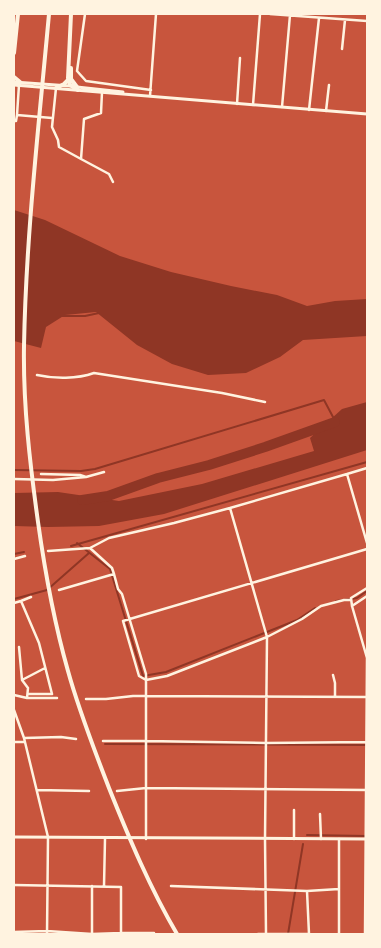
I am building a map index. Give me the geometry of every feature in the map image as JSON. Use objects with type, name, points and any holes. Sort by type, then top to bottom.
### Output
[{"type":"highway","points":[[14,31],[17,14]]},
{"type":"highway","points":[[14,53],[17,14]]},
{"type":"highway","points":[[49,14],[27,269],[24,348],[26,418],[32,481],[43,559],[67,670],[94,750],[129,838],[177,934]]},
{"type":"highway","points":[[73,14],[68,80],[72,86],[77,88]]},
{"type":"highway","points":[[58,86],[69,74]]},
{"type":"highway","points":[[69,74],[77,88]]},
{"type":"highway","points":[[14,77],[20,84]]},
{"type":"highway","points":[[58,86],[68,80]]},
{"type":"highway","points":[[14,83],[20,84]]},
{"type":"main road","points":[[20,84],[116,91],[138,95]]},
{"type":"main road","points":[[58,86],[72,86]]},
{"type":"main road","points":[[77,88],[102,92],[367,114]]},
{"type":"main road","points":[[14,837],[367,839]]},
{"type":"street","points":[[85,14],[77,71],[81,77],[86,81],[151,90]]},
{"type":"street","points":[[150,96],[156,14]]},
{"type":"street","points":[[253,105],[260,14]]},
{"type":"street","points":[[270,14],[306,15],[319,18],[367,21]]},
{"type":"street","points":[[282,107],[290,15]]},
{"type":"street","points":[[309,110],[319,18]]},
{"type":"street","points":[[342,48],[346,20]]},
{"type":"street","points":[[237,104],[240,58]]},
{"type":"street","points":[[14,121],[16,121],[17,115],[20,84]]},
{"type":"street","points":[[326,111],[329,85]]},
{"type":"street","points":[[58,86],[52,127],[59,147],[108,174],[113,182]]},
{"type":"street","points":[[81,159],[84,119],[101,113],[102,92]]},
{"type":"street","points":[[17,115],[52,118]]},
{"type":"street","points":[[37,375],[45,377],[83,377],[94,373],[222,393],[265,402]]},
{"type":"street","points":[[48,551],[90,548],[109,538],[230,508],[367,468]]},
{"type":"street","points":[[14,480],[54,480],[86,477],[104,472]]},
{"type":"street","points":[[41,474],[80,475],[86,477]]},
{"type":"street","points":[[347,474],[367,543]]},
{"type":"street","points":[[230,508],[267,637],[264,839],[266,934]]},
{"type":"street","points":[[90,548],[112,568],[130,618],[146,680],[146,839]]},
{"type":"street","points":[[351,600],[321,606],[302,619],[267,637],[167,676],[146,680],[139,676],[123,621],[367,549]]},
{"type":"street","points":[[14,559],[25,556]]},
{"type":"street","points":[[59,590],[114,574]]},
{"type":"street","points":[[366,934],[367,658],[351,598],[367,588]]},
{"type":"street","points":[[352,606],[367,596]]},
{"type":"street","points":[[14,603],[30,597]]},
{"type":"street","points":[[21,601],[34,632],[52,694],[28,696]]},
{"type":"street","points":[[18,647],[22,680],[28,688],[28,696]]},
{"type":"street","points":[[22,680],[45,668]]},
{"type":"street","points":[[333,675],[336,683],[335,697]]},
{"type":"street","points":[[14,695],[57,698]]},
{"type":"street","points":[[86,699],[113,699],[133,696],[367,697]]},
{"type":"street","points":[[14,710],[24,740],[48,837],[47,933]]},
{"type":"street","points":[[14,742],[61,737],[76,739]]},
{"type":"street","points":[[103,741],[367,742]]},
{"type":"street","points":[[117,791],[146,788],[367,790]]},
{"type":"street","points":[[37,790],[89,791]]},
{"type":"street","points":[[294,810],[294,839]]},
{"type":"street","points":[[320,814],[321,839]]},
{"type":"street","points":[[104,886],[105,838]]},
{"type":"street","points":[[339,839],[339,934]]},
{"type":"street","points":[[14,885],[120,887],[121,933]]},
{"type":"street","points":[[92,886],[92,934]]},
{"type":"street","points":[[171,886],[307,890],[339,889]]},
{"type":"street","points":[[258,934],[309,934],[307,890]]},
{"type":"street","points":[[14,932],[154,933]]},
{"type":"shaded area","points":[[14,210],[45,220],[120,256],[171,272],[277,295],[307,306],[335,301],[367,299],[367,336],[303,340],[280,357],[246,373],[208,375],[172,364],[137,345],[96,312],[65,315],[46,327],[41,348],[14,341]]},
{"type":"shaded area","points":[[367,402],[367,450],[164,514],[99,526],[14,526],[14,493],[58,492],[119,501],[202,484],[314,451],[310,438],[342,409]]},
{"type":"waterway","points":[[61,316],[85,316],[99,313]]},
{"type":"waterway","points":[[14,470],[81,471],[95,469],[324,400],[333,417]]},
{"type":"waterway","points":[[82,500],[108,496],[158,478],[209,465],[335,422]]},
{"type":"waterway","points":[[71,546],[367,462]]},
{"type":"waterway","points":[[77,543],[110,569],[143,676],[166,672],[297,620],[315,608]]},
{"type":"waterway","points":[[14,554],[24,552]]},
{"type":"waterway","points":[[14,599],[47,590],[89,553]]},
{"type":"waterway","points":[[336,601],[357,598],[367,591]]},
{"type":"waterway","points":[[105,744],[367,745]]},
{"type":"waterway","points":[[307,835],[367,836]]},
{"type":"waterway","points":[[288,934],[303,844]]}]
